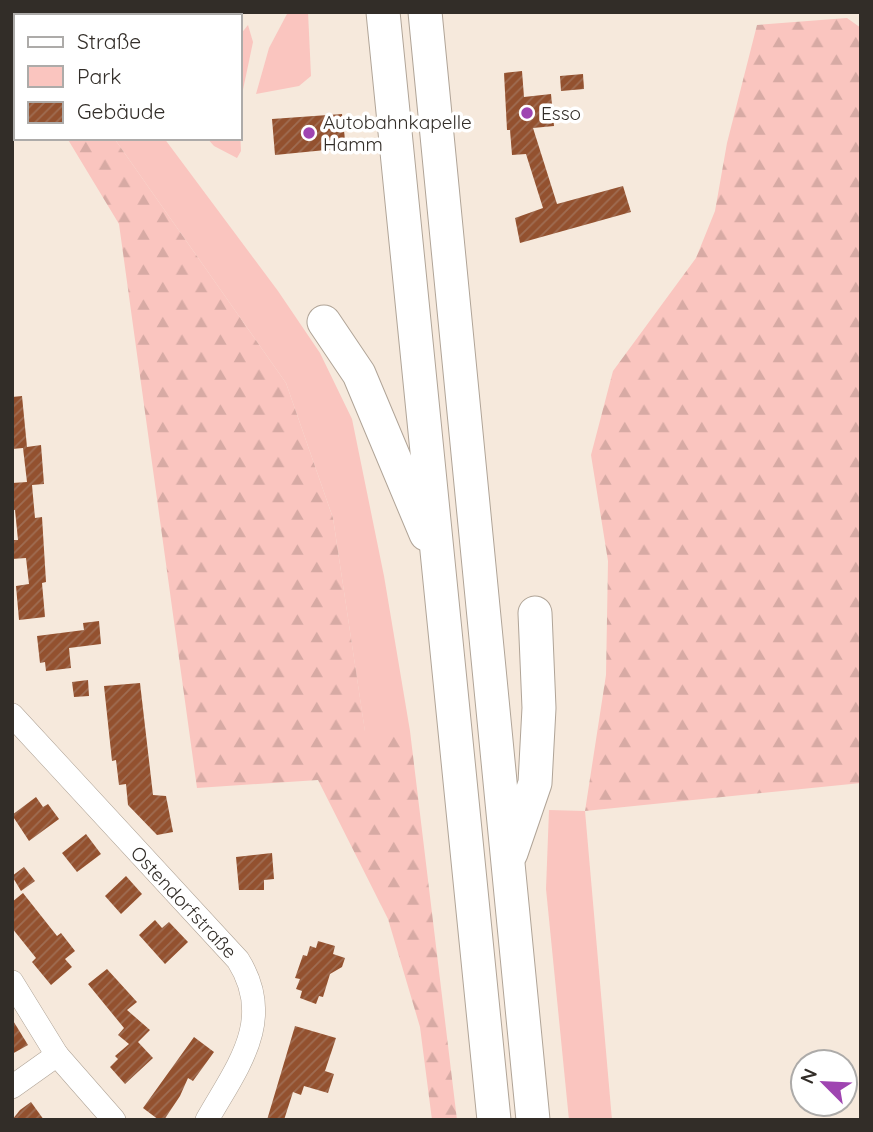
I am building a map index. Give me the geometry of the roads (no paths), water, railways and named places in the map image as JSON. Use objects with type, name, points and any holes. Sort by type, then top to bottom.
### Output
[{"type":"highway","points":[[383,12],[494,1120]]},
{"type":"highway","points":[[425,12],[533,1120]]},
{"type":"highway","points":[[324,322],[359,374],[380,422],[399,477],[437,558]]},
{"type":"highway","points":[[507,866],[535,783],[539,708],[535,613]]},
{"type":"street","name":"Ostendorfstraße","points":[[12,715],[238,960],[249,976],[254,1000],[254,1026],[244,1054],[207,1120]]},
{"type":"street","points":[[12,982],[57,1055],[114,1120]]},
{"type":"street","points":[[12,1087],[57,1055]]},
{"type":"place","name":"Esso","points":[[527,113]]},
{"type":"place","name":"Autobahnkapelle Hamm","points":[[309,133]]}]
